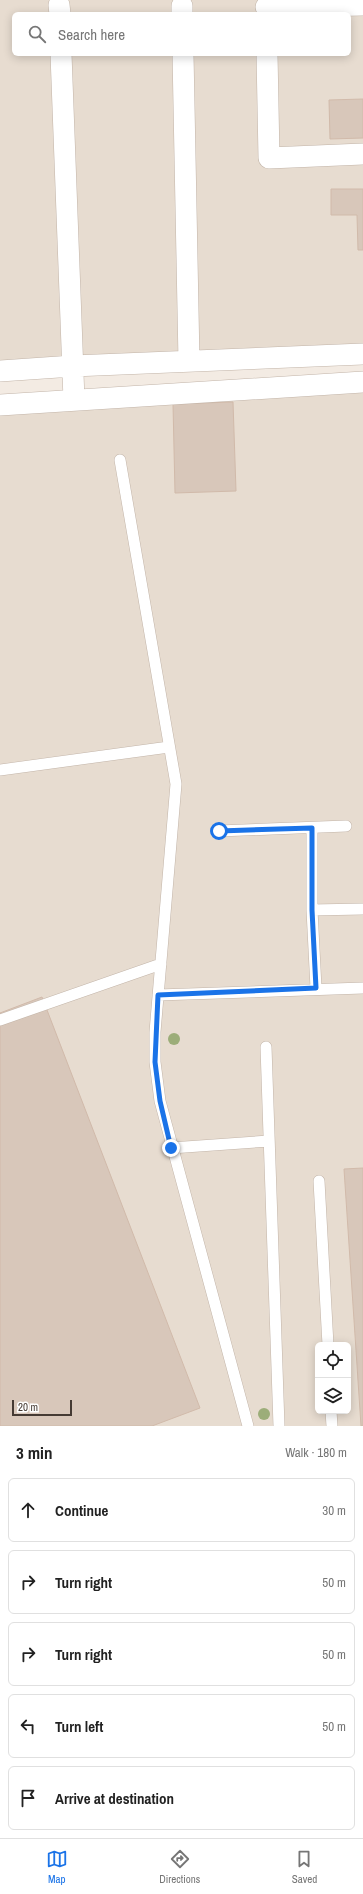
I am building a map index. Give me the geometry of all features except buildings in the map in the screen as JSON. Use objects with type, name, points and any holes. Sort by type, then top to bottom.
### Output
[{"type":"street","points":[[265,7],[363,5]]},
{"type":"street","points":[[61,56],[74,400]]},
{"type":"street","points":[[183,56],[188,361]]},
{"type":"street","points":[[267,56],[269,158],[363,154]]},
{"type":"street","points":[[0,371],[73,366],[363,354]]},
{"type":"street","points":[[0,405],[363,382]]},
{"type":"lane","points":[[120,460],[169,747],[174,764],[176,784],[158,995],[155,1062],[160,1101],[171,1148],[248,1426]]},
{"type":"lane","points":[[0,770],[169,747]]},
{"type":"lane","points":[[219,831],[346,826]]},
{"type":"lane","points":[[312,828],[312,910],[316,988]]},
{"type":"lane","points":[[312,910],[363,909]]},
{"type":"lane","points":[[0,1020],[161,964]]},
{"type":"lane","points":[[158,995],[316,988],[363,988]]},
{"type":"lane","points":[[266,1047],[279,1426]]},
{"type":"lane","points":[[171,1148],[269,1141]]},
{"type":"lane","points":[[320,1181],[328,1342]]},
{"type":"lane","points":[[331,1414],[332,1426]]},
{"type":"shaded area","points":[[0,0],[363,0],[363,347],[0,363]]},
{"type":"shaded area","points":[[363,388],[363,1426],[0,1426],[0,411]]},
{"type":"route","points":[[171,1148],[160,1101],[155,1062],[155,1032],[158,995],[316,988],[312,910],[312,828],[219,831]]}]
